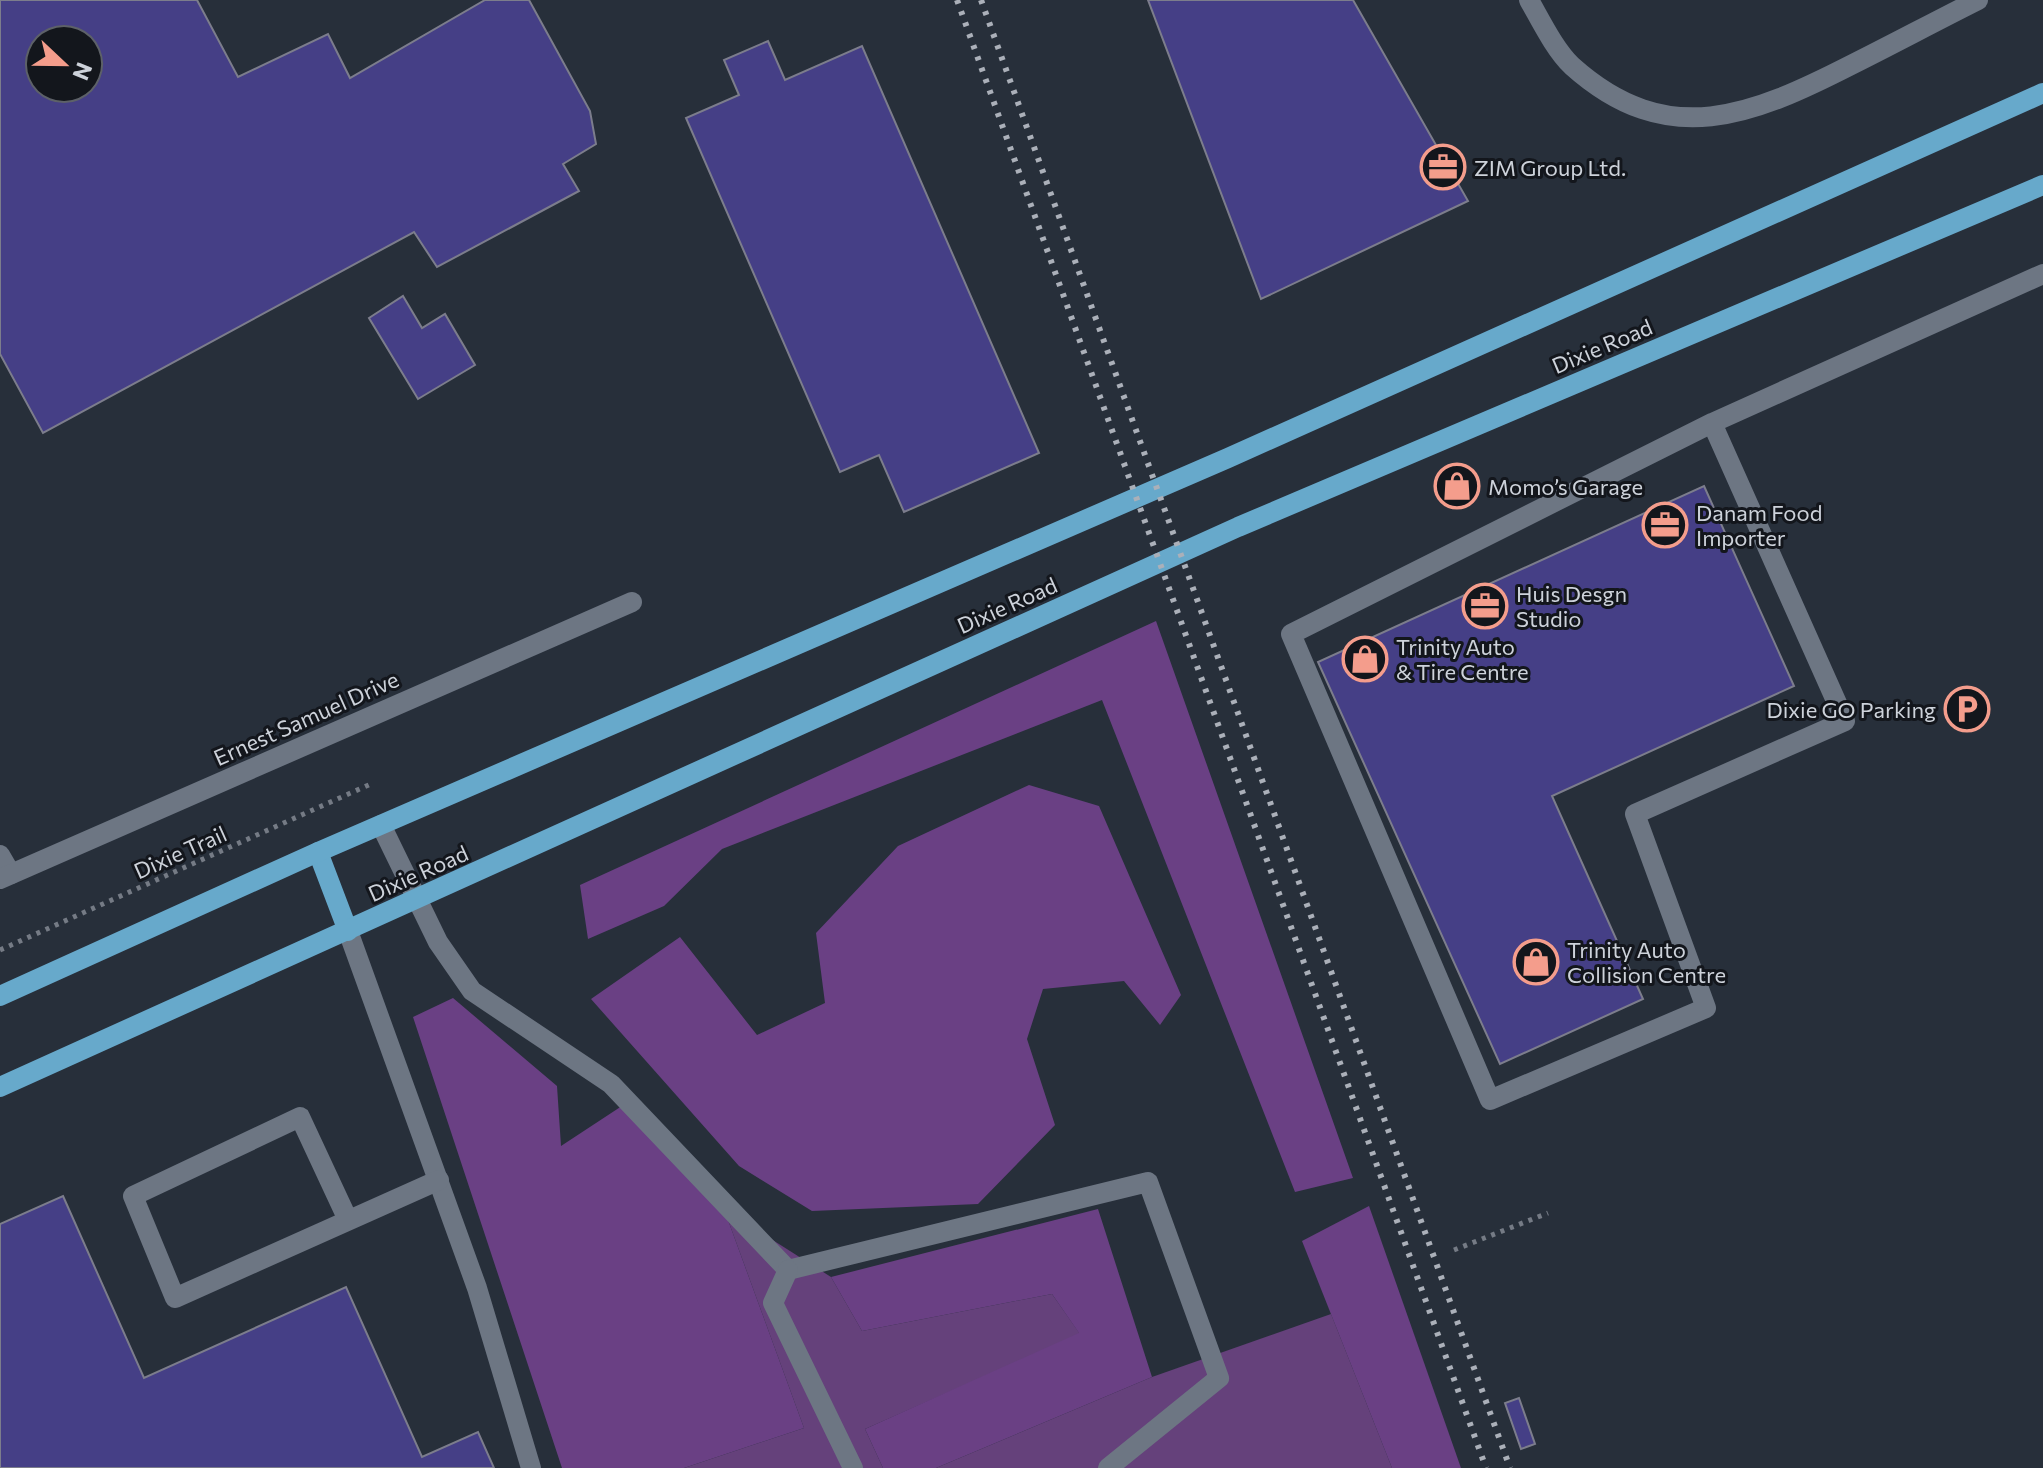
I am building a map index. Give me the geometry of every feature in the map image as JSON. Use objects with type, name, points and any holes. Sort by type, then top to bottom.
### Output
[{"type":"main road","points":[[0,996],[318,852],[1228,458],[2043,93]]},
{"type":"main road","name":"Dixie Road","points":[[0,1087],[1238,527],[2043,185]]},
{"type":"main road","points":[[318,852],[348,931]]},
{"type":"street","points":[[1529,0],[1570,64],[1615,98],[1654,114],[1700,118],[1783,100],[1978,0]]},
{"type":"street","points":[[1712,423],[1845,721],[1635,814],[1706,1008],[1490,1100],[1291,634],[1712,423],[2043,274]]},
{"type":"street","name":"Ernest Samuel Drive","points":[[5,876],[632,602]]},
{"type":"street","points":[[381,825],[415,901],[472,991],[611,1084],[788,1270]]},
{"type":"street","points":[[0,855],[5,876]]},
{"type":"street","points":[[348,931],[477,1288],[531,1468]]},
{"type":"street","points":[[348,1220],[300,1117],[133,1196],[175,1298],[439,1180]]},
{"type":"street","points":[[788,1270],[1148,1182],[1219,1378],[1108,1468]]},
{"type":"street","points":[[788,1270],[773,1303],[853,1468]]},
{"type":"path","name":"Dixie Trail","points":[[0,950],[373,783]]},
{"type":"path","points":[[1454,1250],[1548,1213]]},
{"type":"shaded area","points":[[1156,621],[1353,1178],[1295,1192],[1102,700],[722,849],[664,906],[588,939],[580,885]]},
{"type":"shaded area","points":[[1029,785],[1099,806],[1181,995],[1160,1025],[1124,981],[1043,989],[1027,1039],[1055,1125],[978,1204],[812,1211],[739,1166],[591,999],[680,937],[757,1035],[825,1003],[816,933],[898,846]]},
{"type":"shaded area","points":[[453,998],[557,1086],[561,1146],[631,1100],[724,1209],[804,1428],[684,1468],[562,1468],[413,1017]]},
{"type":"shaded area","points":[[1369,1206],[1461,1468],[1392,1468],[1302,1241]]},
{"type":"shaded area","points":[[724,1209],[831,1277],[862,1331],[1052,1294],[1080,1334],[865,1429],[883,1468],[684,1468],[804,1428]]},
{"type":"shaded area","points":[[1098,1209],[1152,1377],[936,1468],[883,1468],[865,1429],[1079,1333],[1052,1294],[862,1331],[831,1277]]},
{"type":"shaded area","points":[[1331,1314],[1392,1468],[936,1468],[1152,1377]]},
{"type":"building","points":[[0,0],[197,0],[238,77],[328,34],[350,78],[485,0],[529,0],[590,111],[596,144],[563,164],[579,191],[437,267],[414,232],[43,433],[0,354]]},
{"type":"building","points":[[1148,0],[1353,0],[1468,201],[1261,299]]},
{"type":"building","points":[[768,41],[785,80],[862,46],[1039,453],[904,512],[879,455],[840,472],[686,118],[739,95],[724,60]]},
{"type":"building","points":[[403,296],[422,328],[445,314],[475,365],[418,399],[369,318]]},
{"type":"building","points":[[1704,486],[1794,686],[1552,796],[1643,999],[1500,1064],[1318,662]]},
{"type":"building","points":[[63,1196],[144,1378],[346,1287],[422,1457],[478,1432],[494,1468],[0,1468],[0,1224]]},
{"type":"building","points":[[1519,1398],[1535,1444],[1521,1449],[1505,1403]]},
{"type":"railway","points":[[957,0],[1486,1468]]},
{"type":"railway","points":[[981,0],[1510,1468]]},
{"type":"place","name":"ZIM Group Ltd.","points":[[1443,167]]},
{"type":"place","name":"Momo’s Garage","points":[[1457,486]]},
{"type":"place","name":"Danam Food Importer","points":[[1665,525]]},
{"type":"place","name":"Huis Desgn Studio","points":[[1485,606]]},
{"type":"place","name":"Trinity Auto & Tire Centre","points":[[1365,659]]},
{"type":"place","name":"Dixie GO Parking","points":[[1967,709]]},
{"type":"place","name":"Trinity Auto Collision Centre","points":[[1536,962]]}]
